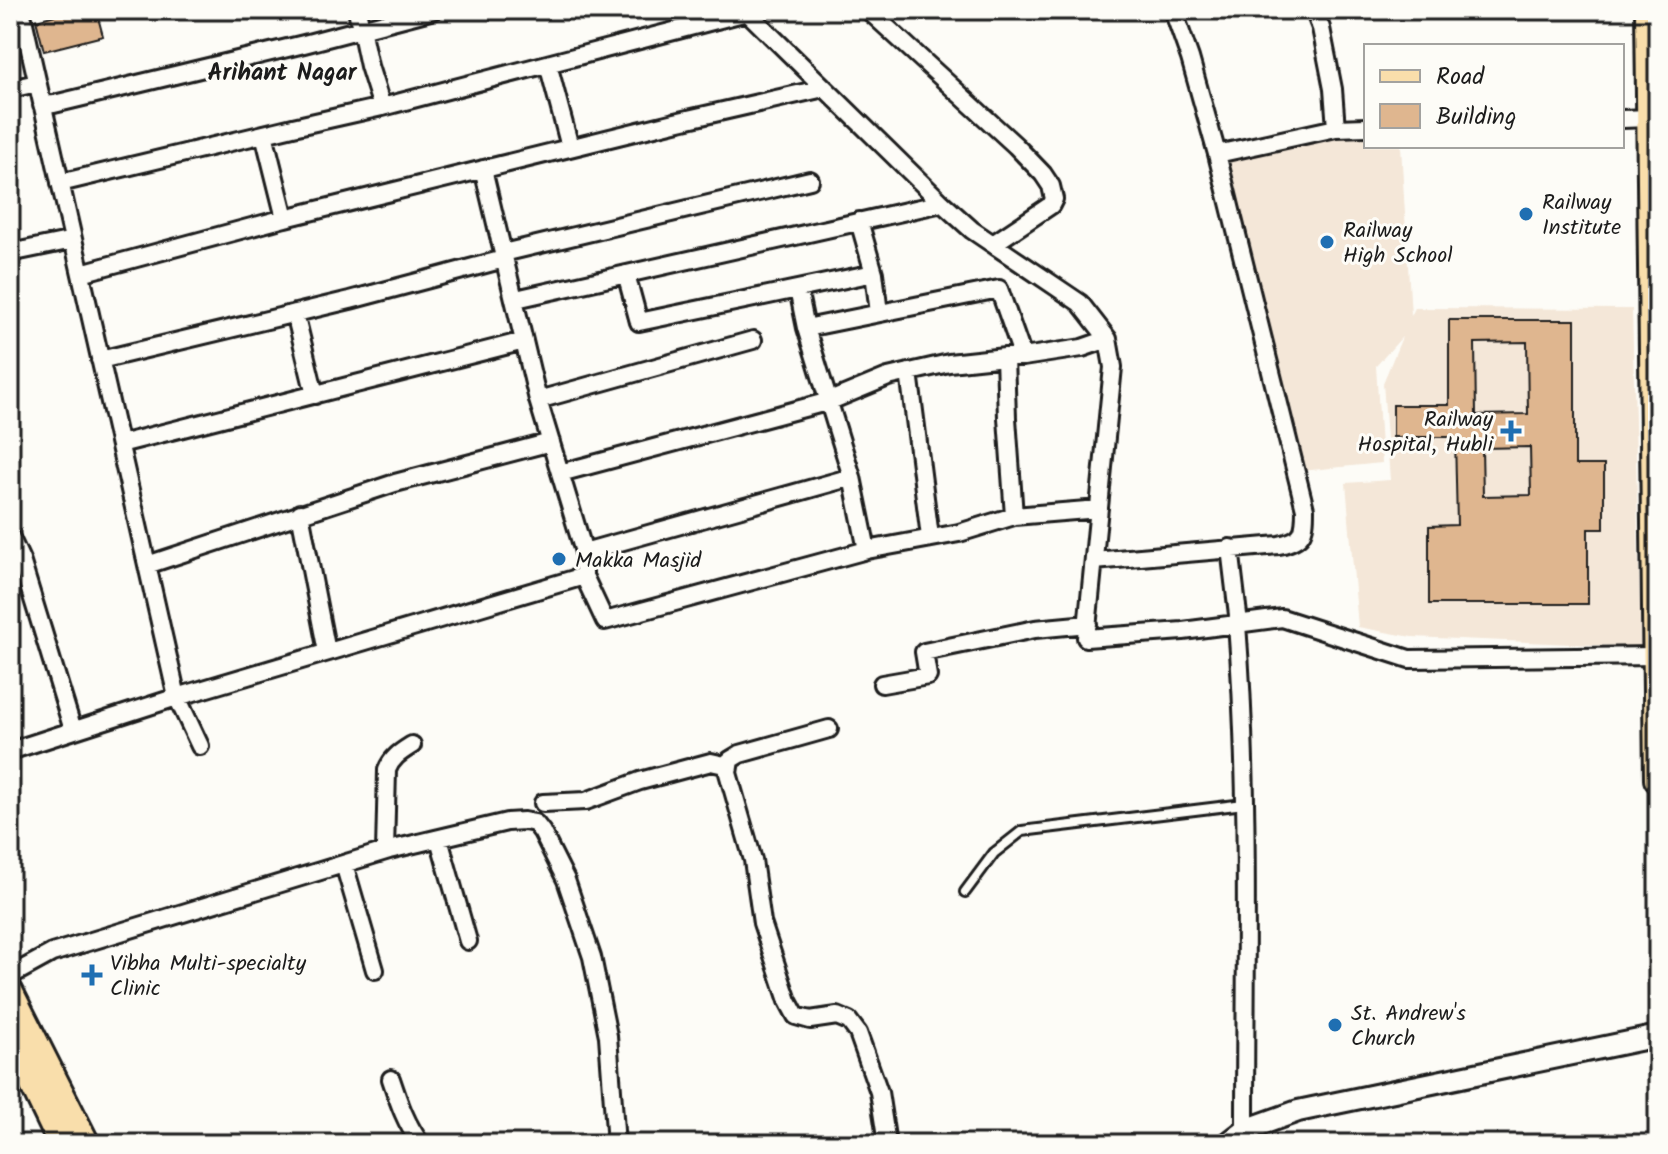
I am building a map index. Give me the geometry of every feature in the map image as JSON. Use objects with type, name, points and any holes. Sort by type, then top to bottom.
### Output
[{"type":"highway","points":[[1649,10],[1654,63],[1649,118],[1658,779]]},
{"type":"main road","points":[[10,991],[87,1144]]},
{"type":"main road","points":[[10,1038],[61,1144]]},
{"type":"street","points":[[357,10],[382,107]]},
{"type":"street","points":[[42,105],[69,101],[434,10]]},
{"type":"street","points":[[868,10],[1016,146],[1051,186],[1054,199],[1051,205],[993,244]]},
{"type":"street","points":[[1094,561],[1279,545],[1301,536],[1305,526],[1305,509],[1217,154],[1173,10]]},
{"type":"street","points":[[1314,10],[1321,28],[1333,89],[1336,128]]},
{"type":"street","points":[[24,11],[37,83],[177,697],[200,746]]},
{"type":"street","points":[[60,183],[382,107],[680,31],[746,11],[942,203],[972,230],[1080,303],[1108,339],[1113,367],[1086,638],[1183,631],[1282,618],[1409,659],[1656,656]]},
{"type":"street","points":[[548,64],[570,147]]},
{"type":"street","points":[[10,89],[37,83]]},
{"type":"street","points":[[81,273],[570,147],[824,88]]},
{"type":"street","points":[[1624,119],[1649,118]]},
{"type":"street","points":[[1217,154],[1336,128],[1364,127]]},
{"type":"street","points":[[264,134],[285,218]]},
{"type":"street","points":[[483,169],[538,400],[584,552],[584,576],[605,621],[867,550],[959,533],[1014,516],[1099,509]]},
{"type":"street","points":[[100,360],[810,180]]},
{"type":"street","points":[[516,299],[942,203]]},
{"type":"street","points":[[859,221],[874,273],[879,313]]},
{"type":"street","points":[[10,250],[73,240]]},
{"type":"street","points":[[626,274],[639,322],[874,273]]},
{"type":"street","points":[[798,289],[806,328],[852,477],[867,550]]},
{"type":"street","points":[[806,328],[999,289],[1023,357]]},
{"type":"street","points":[[295,313],[315,395]]},
{"type":"street","points":[[560,473],[830,401],[888,377],[949,363],[1082,348],[1108,339]]},
{"type":"street","points":[[538,400],[753,340]]},
{"type":"street","points":[[120,444],[524,341]]},
{"type":"street","points":[[1005,357],[1014,516]]},
{"type":"street","points":[[909,372],[930,537]]},
{"type":"street","points":[[147,565],[395,483],[551,442]]},
{"type":"street","points":[[584,552],[852,477]]},
{"type":"street","points":[[300,513],[327,652]]},
{"type":"street","points":[[10,536],[21,560],[73,730]]},
{"type":"street","points":[[1230,548],[1238,615],[1245,803],[1245,1130]]},
{"type":"street","points":[[10,751],[177,697],[584,576]]},
{"type":"street","points":[[882,684],[928,676],[924,652],[1035,629],[1088,624]]},
{"type":"street","points":[[829,729],[740,754],[730,760],[728,773],[753,860],[762,923],[788,1001],[796,1016],[810,1020],[837,1016],[849,1021],[858,1033],[879,1092],[887,1144]]},
{"type":"street","points":[[385,851],[387,770],[397,755],[412,745]]},
{"type":"street","points":[[543,803],[586,801],[640,781],[711,762],[729,766]]},
{"type":"street","points":[[10,976],[52,953],[385,851],[507,822],[535,823],[566,880],[592,957],[608,1036],[616,1144]]},
{"type":"street","points":[[439,839],[468,941]]},
{"type":"street","points":[[344,864],[375,970]]},
{"type":"street","points":[[1227,1144],[1245,1130],[1298,1111],[1658,1036]]},
{"type":"street","points":[[391,1079],[400,1108],[421,1144]]},
{"type":"lane","points":[[965,892],[994,853],[1022,831],[1245,803]]},
{"type":"shaded area","name":"Railway Hospital, Hubli","points":[[1364,135],[1364,148],[1401,148],[1411,316],[1415,308],[1632,309],[1641,647],[1412,637],[1358,627],[1346,483],[1390,480],[1383,383],[1402,337],[1376,366],[1382,463],[1301,471],[1228,160],[1337,136]]},
{"type":"building","points":[[75,10],[96,10],[103,36],[44,51],[36,20]]},
{"type":"building","points":[[1449,320],[1575,320],[1575,465],[1604,465],[1604,529],[1588,529],[1588,604],[1429,604],[1429,526],[1457,525],[1455,437],[1393,437],[1393,405],[1449,405]],"holes":[[[1527,342],[1528,414],[1476,415],[1475,343]],[[1530,447],[1531,495],[1483,496],[1482,448]]]},
{"type":"place","name":"Railway Institute","points":[[1526,214]]},
{"type":"place","name":"Railway High School","points":[[1327,242]]},
{"type":"place","name":"Railway Hospital, Hubli","points":[[1511,431]]},
{"type":"place","name":"Makka Masjid","points":[[559,559]]},
{"type":"place","name":"Vibha Multi-specialty Clinic","points":[[92,975]]},
{"type":"place","name":"St. Andrew's Church","points":[[1335,1025]]},
{"type":"district","name":"Arihant Nagar","points":[[282,72]]}]
